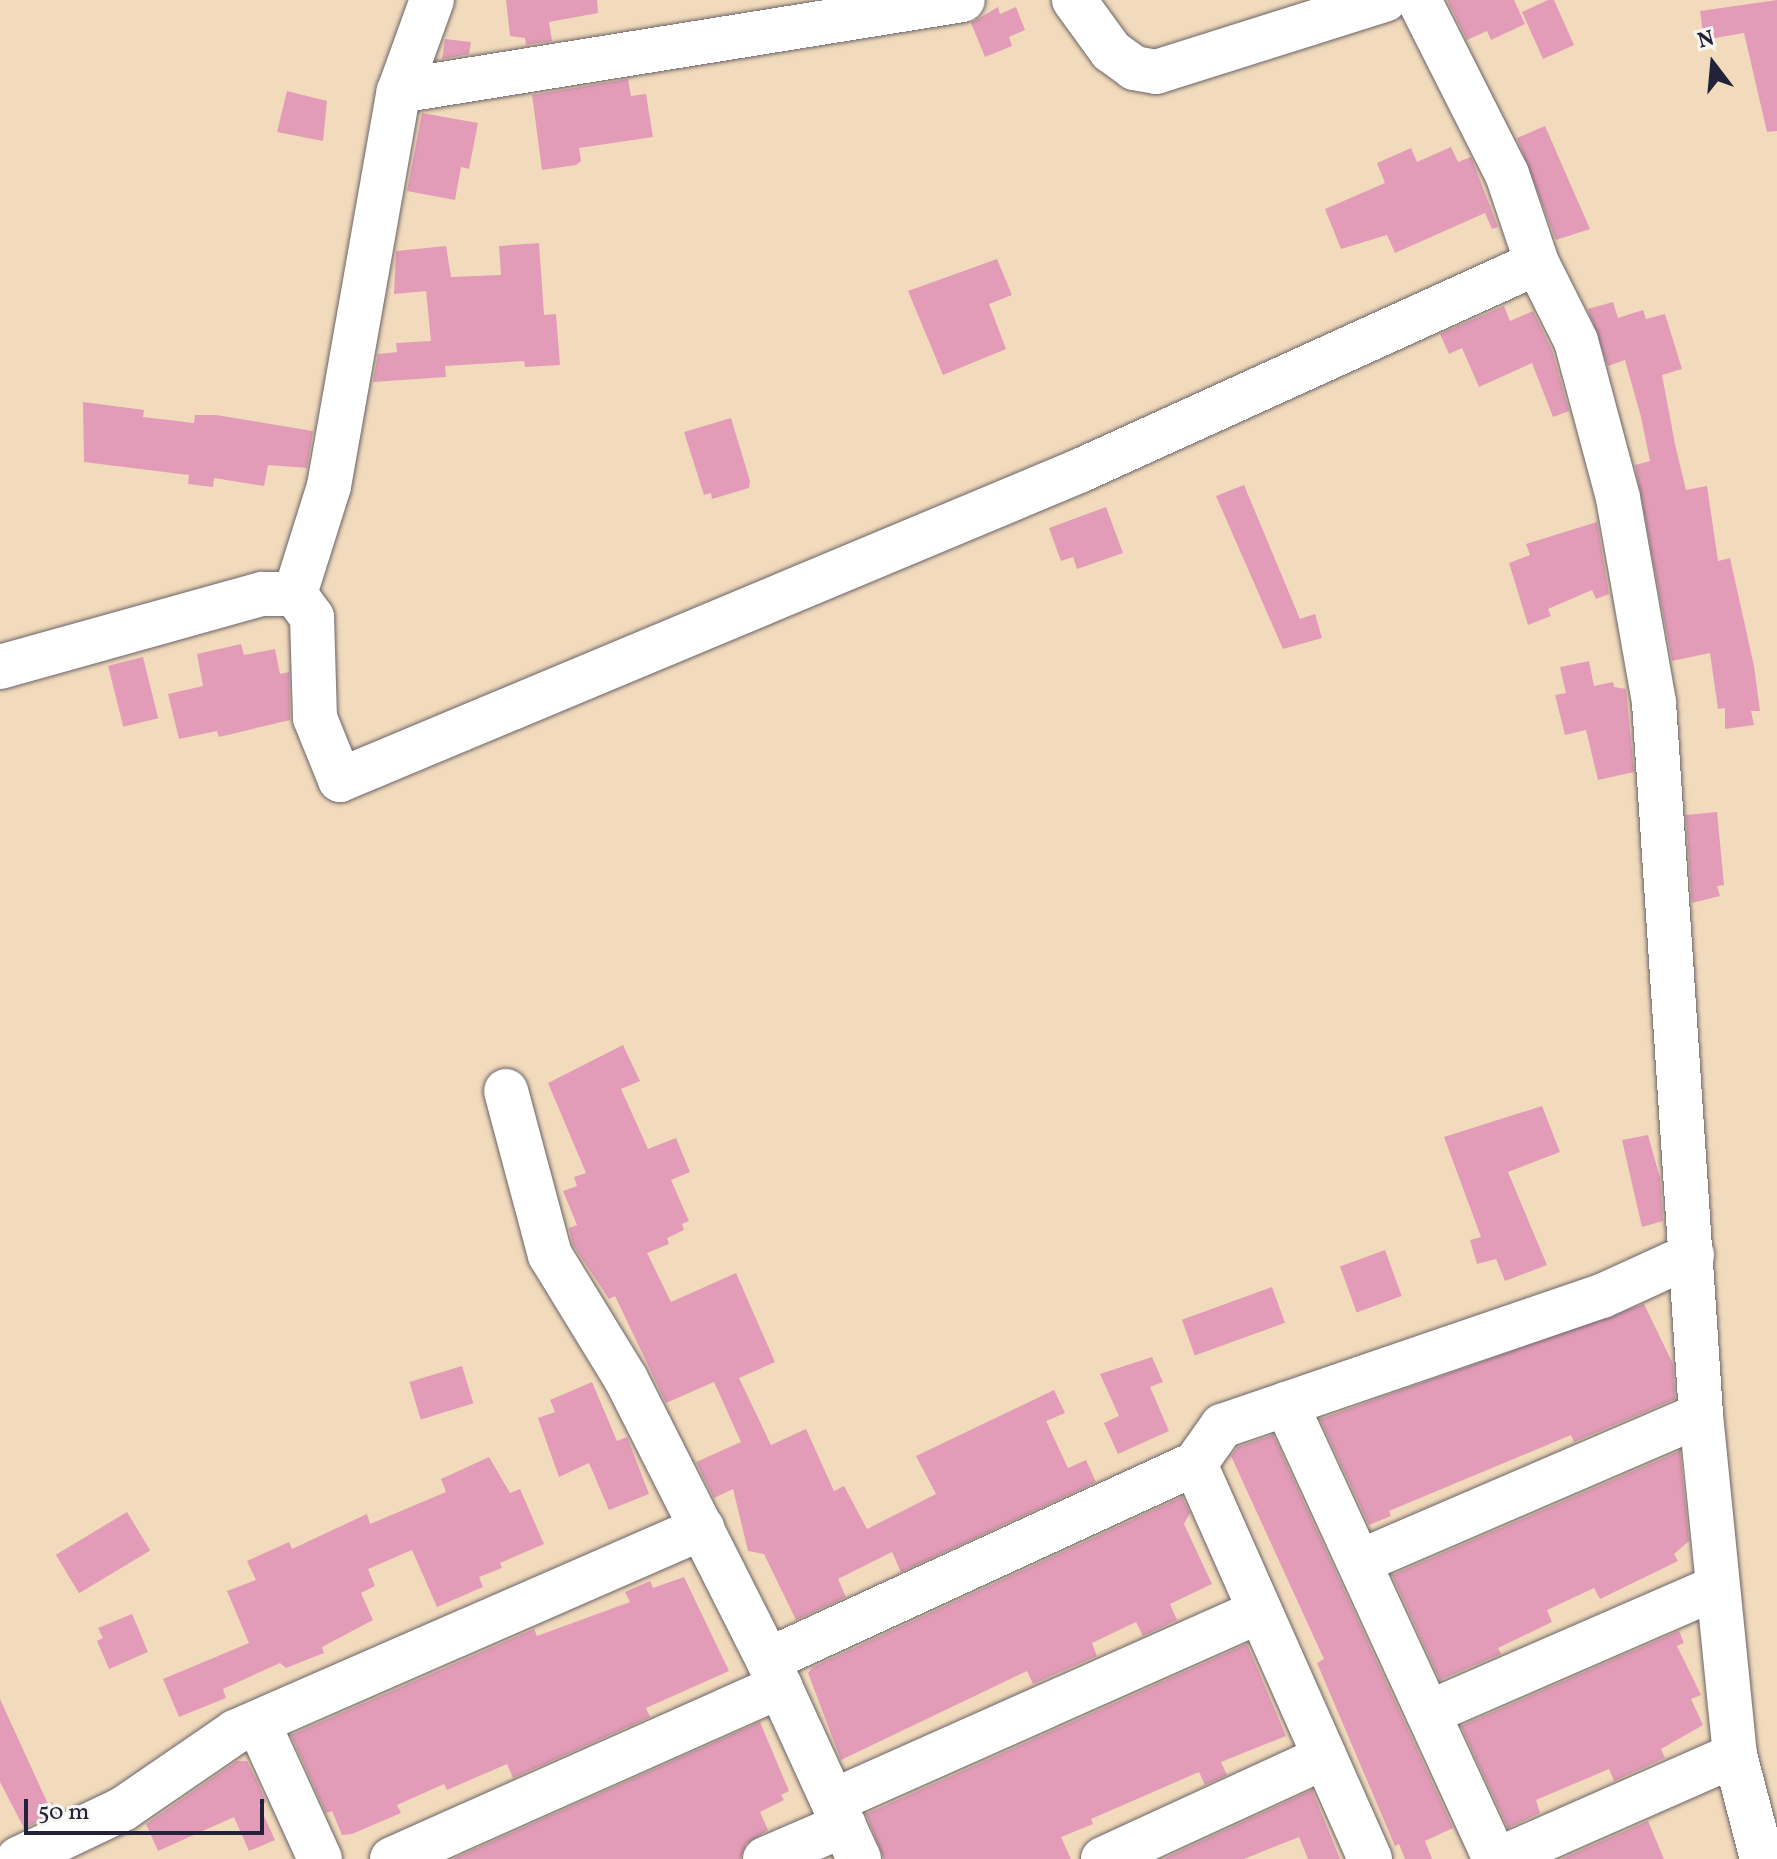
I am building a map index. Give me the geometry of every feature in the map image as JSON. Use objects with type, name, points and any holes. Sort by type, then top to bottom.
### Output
[{"type":"street","points":[[295,594],[329,486],[399,91],[432,0]]},
{"type":"street","points":[[399,91],[963,0]]},
{"type":"street","points":[[1074,0],[1111,51],[1134,68],[1156,72],[1385,0]]},
{"type":"street","points":[[1419,0],[1507,174],[1537,263],[1576,341],[1610,469],[1654,703],[1701,1415],[1735,1755],[1762,1859]]},
{"type":"street","points":[[295,594],[312,617],[315,718],[340,780],[1079,471],[1537,263]]},
{"type":"street","points":[[0,667],[262,594],[295,594]]},
{"type":"street","points":[[506,1091],[550,1255],[626,1379],[774,1673],[845,1829]]},
{"type":"street","points":[[392,1859],[1195,1464],[1222,1426],[1602,1296],[1692,1255]]},
{"type":"street","points":[[1286,1404],[1497,1859],[1735,1755]]},
{"type":"street","points":[[1359,1562],[1701,1415]]},
{"type":"street","points":[[1195,1464],[1370,1859]]},
{"type":"street","points":[[18,1859],[123,1809],[235,1732],[259,1725],[702,1528]]},
{"type":"street","points":[[1428,1713],[1718,1587]]},
{"type":"street","points":[[765,1859],[845,1829],[1260,1611]]},
{"type":"street","points":[[259,1725],[320,1859]]},
{"type":"street","points":[[1103,1859],[1325,1757]]},
{"type":"building","points":[[506,0],[597,0],[598,13],[549,22],[552,41],[526,45],[525,38],[510,36]]},
{"type":"building","points":[[1447,0],[1514,0],[1525,24],[1491,40],[1487,31],[1467,40]]},
{"type":"building","points":[[1554,0],[1574,45],[1543,59],[1522,12]]},
{"type":"building","points":[[1777,0],[1777,131],[1767,132],[1744,33],[1704,40],[1700,11]]},
{"type":"building","points":[[998,7],[1000,14],[1016,7],[1025,30],[1009,37],[1012,46],[985,57],[971,23]]},
{"type":"building","points":[[445,39],[471,42],[469,54],[442,59]]},
{"type":"building","points":[[628,79],[631,96],[646,94],[653,137],[579,148],[581,161],[576,165],[542,170],[532,95]]},
{"type":"building","points":[[287,91],[327,101],[323,141],[277,132]]},
{"type":"building","points":[[422,113],[478,123],[469,169],[461,167],[455,200],[407,191]]},
{"type":"building","points":[[1545,126],[1590,229],[1556,240],[1517,138]]},
{"type":"building","points":[[1451,147],[1458,162],[1471,157],[1498,227],[1492,229],[1485,213],[1395,253],[1387,235],[1341,249],[1325,209],[1385,183],[1377,163],[1411,148],[1417,162]]},
{"type":"building","points":[[539,243],[544,315],[556,314],[560,365],[525,367],[524,361],[445,366],[446,377],[373,382],[378,354],[397,352],[396,343],[431,341],[426,291],[394,294],[396,251],[446,246],[451,277],[501,275],[499,246]]},
{"type":"building","points":[[997,259],[1012,295],[989,304],[1006,349],[943,375],[908,291]]},
{"type":"building","points":[[1613,302],[1618,318],[1643,310],[1646,319],[1665,314],[1682,369],[1662,375],[1675,444],[1686,490],[1707,486],[1718,561],[1730,558],[1754,666],[1760,711],[1751,711],[1754,725],[1725,729],[1725,708],[1718,709],[1710,653],[1672,661],[1635,465],[1650,461],[1641,417],[1625,360],[1608,366],[1588,309]]},
{"type":"building","points":[[1504,306],[1510,321],[1533,311],[1552,350],[1569,411],[1553,417],[1532,363],[1479,387],[1462,348],[1449,354],[1440,334]]},
{"type":"building","points":[[83,402],[144,410],[143,417],[194,423],[195,415],[216,415],[313,431],[307,468],[268,465],[264,486],[214,478],[213,487],[188,484],[189,475],[84,462]]},
{"type":"building","points":[[731,418],[750,481],[749,488],[712,499],[711,493],[704,495],[684,432]]},
{"type":"building","points":[[1244,485],[1300,619],[1315,614],[1322,638],[1283,649],[1216,496]]},
{"type":"building","points":[[1106,507],[1123,553],[1077,569],[1073,557],[1061,561],[1049,528]]},
{"type":"building","points":[[1597,522],[1609,594],[1596,599],[1592,590],[1548,609],[1551,616],[1528,625],[1509,563],[1530,555],[1526,544]]},
{"type":"building","points":[[241,644],[244,655],[275,649],[280,674],[289,672],[290,720],[219,737],[217,731],[179,739],[168,694],[203,686],[197,654]]},
{"type":"building","points":[[143,657],[158,718],[123,727],[108,666]]},
{"type":"building","points":[[1589,661],[1594,686],[1613,682],[1614,687],[1626,689],[1634,772],[1598,780],[1586,730],[1565,735],[1555,695],[1566,693],[1560,667]]},
{"type":"building","points":[[1717,812],[1724,885],[1717,886],[1720,896],[1692,903],[1686,815]]},
{"type":"building","points":[[623,1045],[640,1081],[621,1089],[648,1149],[676,1138],[690,1172],[671,1180],[689,1221],[682,1224],[684,1230],[667,1238],[669,1244],[647,1253],[671,1302],[736,1273],[775,1362],[739,1378],[771,1445],[806,1429],[834,1491],[844,1486],[867,1529],[936,1494],[916,1456],[1054,1390],[1065,1413],[1046,1421],[1068,1468],[1086,1460],[1096,1482],[901,1572],[892,1552],[838,1579],[846,1597],[796,1620],[764,1554],[748,1551],[733,1489],[714,1498],[696,1462],[741,1442],[714,1382],[666,1403],[615,1296],[609,1299],[573,1245],[569,1228],[577,1225],[563,1191],[577,1186],[574,1177],[586,1173],[548,1083]]},
{"type":"building","points":[[1542,1106],[1560,1152],[1508,1172],[1547,1265],[1505,1281],[1496,1259],[1477,1264],[1470,1240],[1481,1237],[1444,1137]]},
{"type":"building","points":[[1648,1135],[1660,1178],[1663,1221],[1642,1227],[1622,1140]]},
{"type":"building","points":[[1385,1250],[1402,1296],[1357,1312],[1340,1266]]},
{"type":"building","points":[[1272,1287],[1285,1323],[1195,1356],[1182,1320]]},
{"type":"building","points":[[1644,1304],[1673,1364],[1675,1399],[1574,1442],[1571,1435],[1389,1511],[1391,1516],[1369,1525],[1320,1419]]},
{"type":"building","points":[[1152,1357],[1163,1382],[1150,1387],[1169,1431],[1118,1454],[1104,1423],[1119,1416],[1100,1374]]},
{"type":"building","points":[[462,1366],[473,1403],[421,1419],[409,1382]]},
{"type":"building","points":[[592,1382],[617,1441],[627,1437],[649,1494],[609,1510],[589,1463],[559,1477],[538,1418],[555,1412],[550,1400]]},
{"type":"building","points":[[1273,1435],[1453,1828],[1425,1841],[1432,1859],[1405,1859],[1399,1844],[1395,1846],[1317,1663],[1324,1659],[1231,1456],[1238,1447]]},
{"type":"building","points":[[1680,1451],[1689,1541],[1674,1554],[1678,1561],[1600,1599],[1594,1588],[1547,1610],[1552,1622],[1498,1648],[1501,1654],[1440,1680],[1392,1575]]},
{"type":"building","points":[[489,1457],[510,1493],[520,1489],[544,1544],[500,1563],[502,1568],[479,1577],[483,1587],[437,1607],[412,1550],[368,1569],[375,1586],[361,1593],[373,1620],[322,1647],[324,1653],[286,1668],[280,1663],[223,1689],[226,1698],[179,1717],[163,1679],[249,1643],[227,1591],[256,1580],[247,1561],[289,1542],[292,1549],[367,1514],[370,1524],[446,1492],[441,1479]]},
{"type":"building","points":[[1182,1497],[1190,1513],[1184,1524],[1212,1584],[1170,1604],[1177,1620],[1143,1636],[1136,1622],[1092,1643],[1097,1656],[1033,1684],[1027,1671],[841,1760],[808,1673],[813,1667]]},
{"type":"building","points":[[127,1512],[150,1551],[79,1593],[56,1555]]},
{"type":"building","points":[[684,1577],[729,1671],[646,1708],[650,1717],[513,1778],[507,1764],[447,1790],[444,1784],[397,1805],[401,1813],[352,1834],[342,1835],[332,1811],[326,1813],[291,1735],[534,1629],[537,1636],[630,1602],[625,1592],[650,1581],[653,1588]]},
{"type":"building","points":[[132,1614],[148,1652],[109,1669],[97,1641],[103,1638],[98,1628]]},
{"type":"building","points":[[1679,1631],[1684,1643],[1677,1646],[1701,1695],[1691,1699],[1703,1725],[1661,1749],[1665,1758],[1614,1781],[1609,1769],[1536,1800],[1540,1813],[1508,1828],[1461,1726]]},
{"type":"building","points":[[1247,1644],[1286,1736],[1221,1762],[1227,1775],[1205,1785],[1199,1772],[1091,1819],[1093,1824],[1061,1837],[1071,1859],[884,1859],[866,1814]]},
{"type":"building","points":[[0,1699],[48,1804],[52,1802],[57,1813],[24,1828],[0,1782]]},
{"type":"building","points":[[760,1722],[789,1791],[781,1795],[784,1800],[760,1812],[768,1830],[746,1844],[740,1859],[453,1859]]},
{"type":"building","points":[[237,1761],[247,1761],[257,1781],[266,1802],[259,1805],[275,1840],[249,1851],[234,1817],[158,1851],[146,1824]]},
{"type":"building","points":[[1312,1790],[1340,1859],[1308,1859],[1299,1837],[1244,1859],[1163,1859]]},
{"type":"building","points":[[1648,1821],[1664,1859],[1561,1859]]}]
